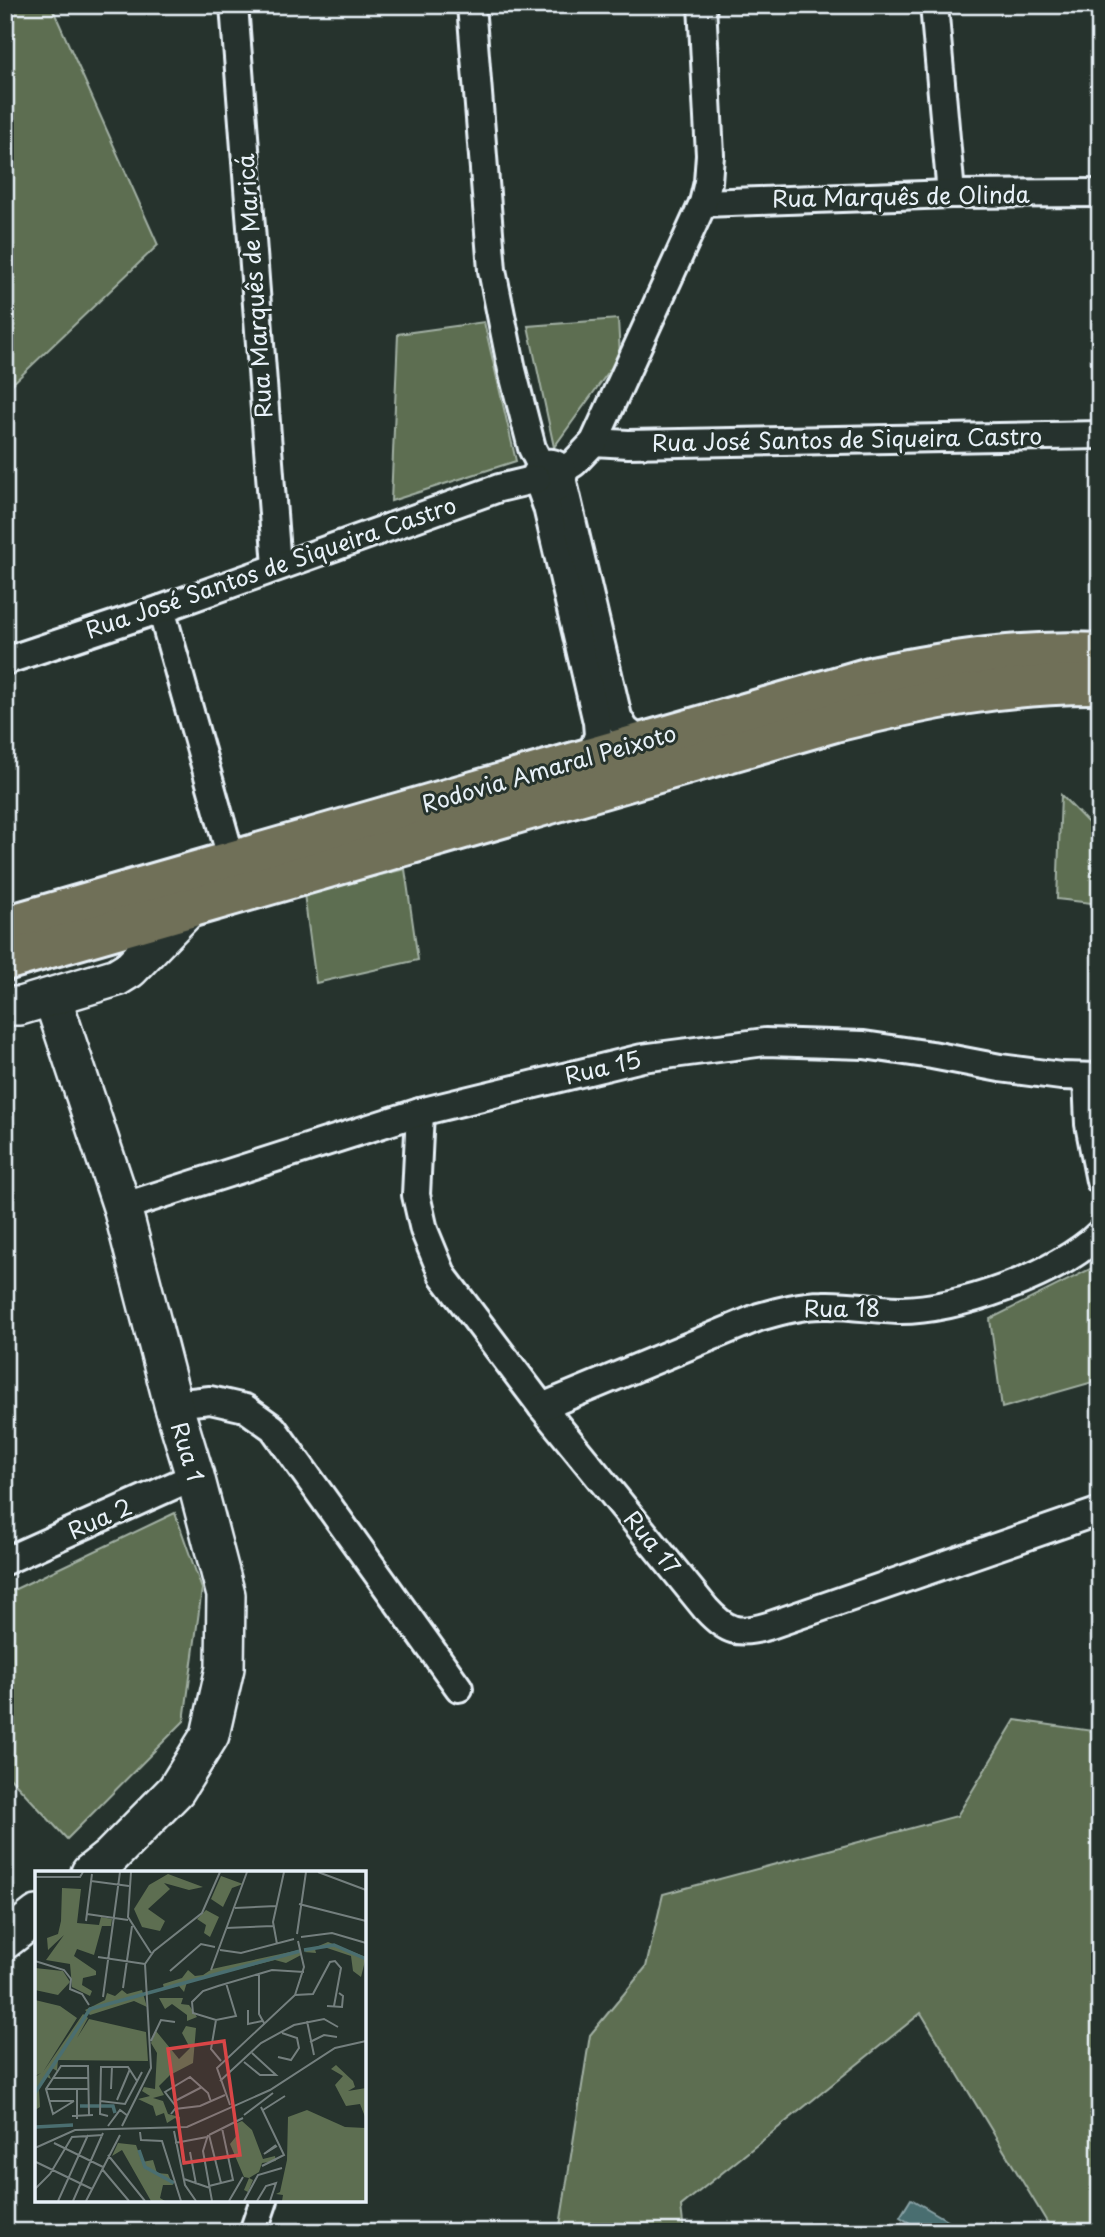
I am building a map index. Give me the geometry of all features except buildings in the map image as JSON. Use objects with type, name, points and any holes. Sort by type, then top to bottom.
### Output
[{"type":"highway","points":[[1049,651],[1100,643]]},
{"type":"highway","name":"Rodovia Amaral Peixoto","points":[[5,926],[877,675],[982,657],[1049,651],[1100,653]]},
{"type":"highway","name":"Rodovia Amaral Peixoto","points":[[5,961],[835,722],[947,696],[1062,684],[1100,684]]},
{"type":"highway","points":[[987,691],[1100,700]]},
{"type":"street","name":"Rua Marquês de Maricá","points":[[234,5],[277,566]]},
{"type":"street","points":[[471,5],[492,270],[512,370],[533,448],[549,477],[618,717],[625,729],[642,743]]},
{"type":"street","points":[[549,477],[574,463],[593,442],[703,203],[710,155],[702,5]]},
{"type":"street","points":[[934,5],[951,194]]},
{"type":"street","name":"Rua Marquês de Olinda","points":[[703,203],[951,194],[1100,193]]},
{"type":"street","name":"Rua José Santos de Siqueira Castro","points":[[593,442],[628,444],[1100,435]]},
{"type":"street","name":"Rua José Santos de Siqueira Castro","points":[[5,661],[161,609],[499,488],[549,477]]},
{"type":"street","points":[[549,477],[597,722],[598,735],[590,758]]},
{"type":"street","points":[[161,609],[232,861]]},
{"type":"street","points":[[5,1006],[20,1006],[124,973],[188,909]]},
{"type":"street","name":"Rua 1","points":[[52,997],[122,1208],[226,1595],[225,1668],[210,1735],[176,1790],[108,1868]]},
{"type":"street","name":"Rua 15","points":[[122,1208],[420,1112],[642,1058],[765,1042],[864,1045],[1000,1068],[1094,1077]]},
{"type":"street","points":[[1094,1077],[1089,1124],[1100,1181]]},
{"type":"street","name":"Rua 17","points":[[420,1112],[416,1195],[424,1230],[443,1276],[542,1407],[706,1609],[725,1628],[750,1631],[768,1626],[1100,1511]]},
{"type":"street","name":"Rua 18","points":[[542,1407],[759,1317],[781,1311],[825,1304],[897,1310],[926,1309],[974,1298],[1062,1261],[1088,1245],[1100,1233]]},
{"type":"street","points":[[173,1404],[210,1400],[244,1408],[273,1428],[459,1688]]},
{"type":"street","name":"Rua 2","points":[[5,1562],[195,1476]]},
{"type":"street","points":[[5,1940],[35,1917]]},
{"type":"street","points":[[253,2232],[263,2202]]},
{"type":"green space","points":[[5,5],[51,5],[158,245],[5,391]]},
{"type":"green space","points":[[618,319],[620,356],[554,447],[528,326]]},
{"type":"green space","points":[[484,322],[516,461],[391,501],[398,334]]},
{"type":"green space","points":[[1061,795],[1100,835],[1100,904],[1057,899]]},
{"type":"green space","points":[[405,869],[418,960],[316,983],[304,894]]},
{"type":"green space","points":[[1100,1264],[1100,1380],[1002,1408],[990,1319]]},
{"type":"green space","points":[[175,1513],[202,1589],[184,1721],[67,1839],[5,1772],[5,1594]]},
{"type":"green space","points":[[1015,1720],[1100,1732],[1100,2232],[1053,2232],[921,2013],[681,2206],[684,2232],[559,2232],[590,2035],[646,1967],[663,1894],[957,1816]]},
{"type":"water","points":[[911,2199],[952,2223],[947,2232],[925,2232],[900,2217]]}]
